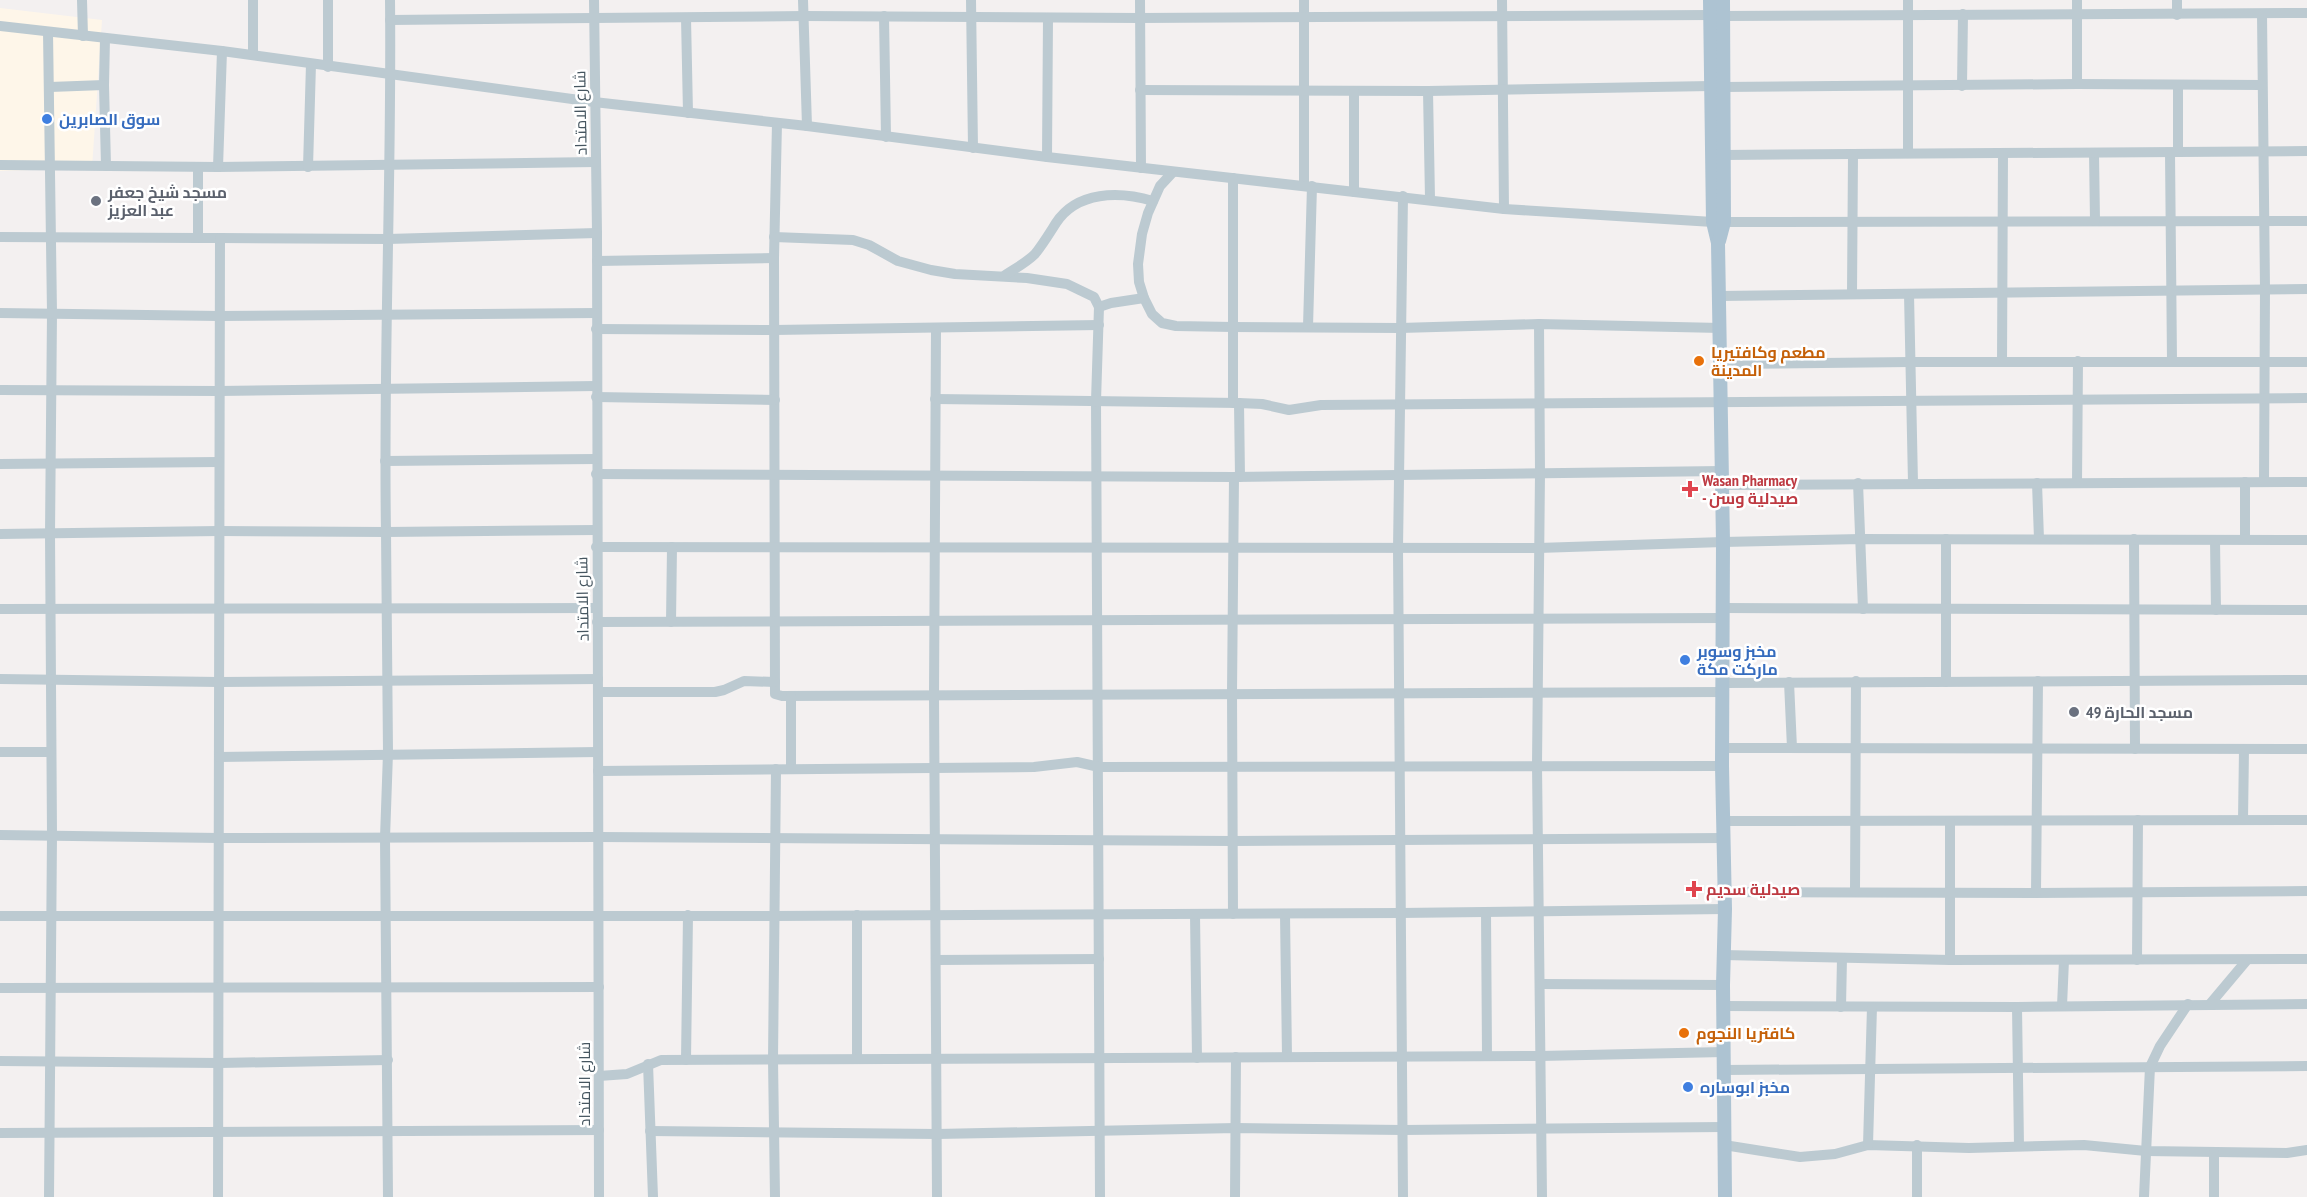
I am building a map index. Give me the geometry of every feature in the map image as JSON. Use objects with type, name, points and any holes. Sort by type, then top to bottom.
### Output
[{"type":"main road","points":[[1710,0],[1716,16],[1718,243],[1722,364],[1725,1197]]},
{"type":"main road","points":[[1716,16],[1723,0]]},
{"type":"main road","points":[[1717,87],[1723,155],[1718,222]]},
{"type":"street","points":[[82,0],[82,36]]},
{"type":"street","points":[[253,0],[254,55]]},
{"type":"street","points":[[328,0],[328,67]]},
{"type":"street","points":[[388,1197],[385,838],[388,680],[385,461],[391,75],[390,0]]},
{"type":"street","name":"شارع الامتداد","points":[[594,0],[597,233],[599,1197]]},
{"type":"street","points":[[803,0],[807,126]]},
{"type":"street","points":[[971,0],[973,148]]},
{"type":"street","points":[[1140,0],[1141,168]]},
{"type":"street","points":[[1304,0],[1308,327]]},
{"type":"street","points":[[1502,0],[1504,209]]},
{"type":"street","points":[[1908,0],[1908,153]]},
{"type":"street","points":[[2078,0],[2078,84]]},
{"type":"street","points":[[2177,0],[2177,15]]},
{"type":"street","points":[[390,20],[804,16],[1139,18],[2307,13]]},
{"type":"street","points":[[1962,86],[1963,14]]},
{"type":"street","points":[[2262,14],[2265,221],[2264,482]]},
{"type":"street","points":[[884,16],[886,136]]},
{"type":"street","points":[[686,18],[688,113]]},
{"type":"street","points":[[1047,157],[1048,18]]},
{"type":"street","points":[[0,26],[254,55],[594,102],[1173,172],[1504,209],[1718,222],[2307,221]]},
{"type":"street","points":[[48,32],[52,313],[50,534],[52,916],[49,1197]]},
{"type":"street","points":[[105,38],[106,166]]},
{"type":"street","points":[[218,167],[222,51]]},
{"type":"street","points":[[308,167],[311,64]]},
{"type":"street","points":[[1140,90],[1428,91],[2078,84],[2262,85]]},
{"type":"street","points":[[50,87],[104,85]]},
{"type":"street","points":[[2172,361],[2171,221],[2178,85]]},
{"type":"street","points":[[1354,91],[1354,192]]},
{"type":"street","points":[[1428,91],[1430,199]]},
{"type":"street","points":[[777,123],[774,237],[775,694],[791,696],[1400,694],[1724,688],[1789,682],[2307,680]]},
{"type":"street","points":[[1723,155],[2307,151]]},
{"type":"street","points":[[2002,362],[2003,153]]},
{"type":"street","points":[[2094,153],[2095,221]]},
{"type":"street","points":[[1852,294],[1853,154]]},
{"type":"street","points":[[0,165],[308,167],[596,162]]},
{"type":"street","points":[[198,167],[198,238]]},
{"type":"street","points":[[1173,172],[1160,186],[1153,201],[1142,234],[1138,264],[1139,282],[1144,298],[1152,314],[1162,323],[1233,327],[1400,328],[1539,324],[1721,328]]},
{"type":"street","points":[[1233,178],[1233,327],[1237,477],[1233,548],[1233,914]]},
{"type":"street","points":[[1004,276],[1033,255],[1049,236],[1056,222],[1081,200],[1099,196],[1139,196],[1153,201]]},
{"type":"street","points":[[1403,196],[1398,476],[1400,694],[1398,765],[1403,1197]]},
{"type":"street","points":[[0,237],[388,239],[597,233]]},
{"type":"street","points":[[774,237],[853,240],[869,245],[898,261],[931,270],[1067,284],[1094,297],[1099,307],[1096,401],[1100,1197]]},
{"type":"street","points":[[218,1197],[220,238]]},
{"type":"street","points":[[597,261],[774,258]]},
{"type":"street","points":[[1720,296],[2307,289]]},
{"type":"street","points":[[1909,294],[1913,483]]},
{"type":"street","points":[[1099,307],[1144,298]]},
{"type":"street","points":[[0,313],[219,316],[596,313]]},
{"type":"street","points":[[1539,324],[1537,765],[1542,1197]]},
{"type":"street","points":[[596,329],[774,330],[1099,325]]},
{"type":"street","points":[[936,328],[934,768],[937,1197]]},
{"type":"street","points":[[2077,483],[2078,361]]},
{"type":"street","points":[[1722,364],[2307,362]]},
{"type":"street","points":[[0,390],[219,391],[386,388],[596,391],[775,400]]},
{"type":"street","points":[[935,399],[1236,403],[1262,404],[1300,410],[1321,405],[1399,404],[2307,398]]},
{"type":"street","points":[[385,461],[596,459]]},
{"type":"street","points":[[0,464],[219,462]]},
{"type":"street","points":[[596,474],[1237,477],[1540,473],[1858,483],[2307,482]]},
{"type":"street","points":[[2245,482],[2245,540]]},
{"type":"street","points":[[1858,483],[1863,609]]},
{"type":"street","points":[[2037,483],[2039,539]]},
{"type":"street","points":[[0,534],[596,530]]},
{"type":"street","points":[[596,547],[1098,546],[1398,549],[1538,548],[1861,539],[2307,540]]},
{"type":"street","points":[[1946,539],[1946,682]]},
{"type":"street","points":[[2134,540],[2134,749]]},
{"type":"street","points":[[2215,540],[2216,610]]},
{"type":"street","points":[[671,622],[672,547]]},
{"type":"street","points":[[0,609],[597,608]]},
{"type":"street","points":[[597,622],[1538,619],[1863,609],[2307,610]]},
{"type":"street","points":[[0,679],[219,682],[598,679]]},
{"type":"street","points":[[598,692],[715,692],[744,681],[775,682]]},
{"type":"street","points":[[1855,892],[1856,681]]},
{"type":"street","points":[[2037,894],[2038,681]]},
{"type":"street","points":[[1789,682],[1792,748]]},
{"type":"street","points":[[791,696],[791,769]]},
{"type":"street","points":[[1723,748],[2307,749]]},
{"type":"street","points":[[2243,820],[2244,749]]},
{"type":"street","points":[[0,752],[51,752]]},
{"type":"street","points":[[219,757],[598,752]]},
{"type":"street","points":[[598,771],[1034,767],[1077,762],[1098,767],[1722,766]]},
{"type":"street","points":[[775,1197],[773,1060],[776,769]]},
{"type":"street","points":[[2137,960],[2138,820]]},
{"type":"street","points":[[1723,821],[2307,820]]},
{"type":"street","points":[[1950,821],[1950,960]]},
{"type":"street","points":[[0,835],[219,838],[599,837],[1233,841],[1724,838]]},
{"type":"street","points":[[1724,892],[2037,894],[2307,891]]},
{"type":"street","points":[[0,916],[1284,914],[1725,909]]},
{"type":"street","points":[[1486,912],[1486,1056]]},
{"type":"street","points":[[1195,914],[1197,1058]]},
{"type":"street","points":[[1284,914],[1287,1057]]},
{"type":"street","points":[[686,1060],[688,915]]},
{"type":"street","points":[[857,915],[857,1059]]},
{"type":"street","points":[[1723,955],[1950,960],[2307,959]]},
{"type":"street","points":[[1841,1007],[1842,958]]},
{"type":"street","points":[[936,960],[1099,959]]},
{"type":"street","points":[[2062,1006],[2064,960]]},
{"type":"street","points":[[2210,1004],[2247,960]]},
{"type":"street","points":[[1541,984],[1723,985]]},
{"type":"street","points":[[0,988],[599,987]]},
{"type":"street","points":[[2144,1197],[2150,1067],[2160,1046],[2188,1004]]},
{"type":"street","points":[[1723,1006],[2017,1007],[2307,1004]]},
{"type":"street","points":[[1868,1145],[1872,1007]]},
{"type":"street","points":[[2017,1007],[2019,1146]]},
{"type":"street","points":[[598,1076],[627,1074],[660,1060],[1540,1056],[1724,1052]]},
{"type":"street","points":[[1235,1197],[1236,1058]]},
{"type":"street","points":[[0,1061],[220,1063],[388,1060]]},
{"type":"street","points":[[648,1064],[653,1197]]},
{"type":"street","points":[[1724,1070],[2307,1066]]},
{"type":"street","points":[[650,1131],[937,1134],[1236,1128],[1541,1130],[1724,1126]]},
{"type":"street","points":[[0,1133],[599,1130]]},
{"type":"street","points":[[1724,1145],[1800,1157],[1835,1154],[1868,1145],[1970,1148],[2084,1145],[2146,1151],[2214,1152],[2307,1150]]},
{"type":"street","points":[[1917,1145],[1917,1197]]},
{"type":"street","points":[[2214,1152],[2214,1197]]},
{"type":"shaded area","name":"سوق الصابرين","points":[[0,8],[102,20],[92,168],[0,171]]},
{"type":"place","name":"سوق الصابرين","points":[[47,119]]},
{"type":"place","name":"مسجد شيخ جعفر عبد العزيز","points":[[96,201]]},
{"type":"place","name":"مطعم وكافتيريا المدينة","points":[[1699,361]]},
{"type":"place","name":"Wasan Pharmacy - صيدلية وسن","points":[[1690,489]]},
{"type":"place","name":"مخبز وسوبر ماركت مكة","points":[[1685,660]]},
{"type":"place","name":"مسجد الحارة 49","points":[[2074,712]]},
{"type":"place","name":"صيدلية سديم","points":[[1694,889]]},
{"type":"place","name":"كافتريا النجوم","points":[[1684,1033]]},
{"type":"place","name":"مخبز ابوساره","points":[[1688,1087]]}]
